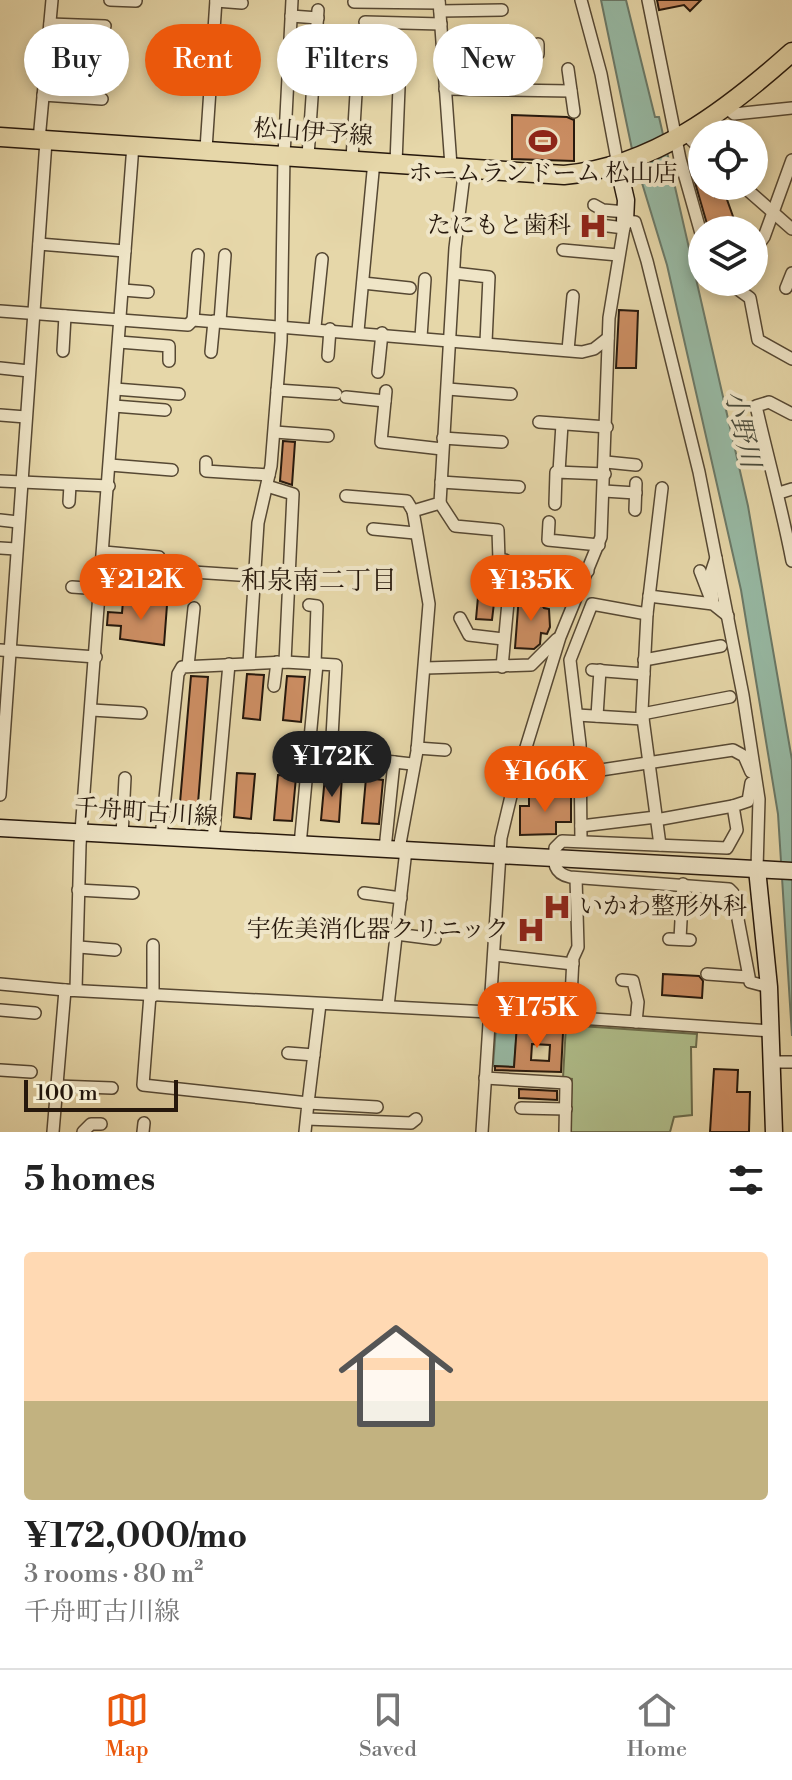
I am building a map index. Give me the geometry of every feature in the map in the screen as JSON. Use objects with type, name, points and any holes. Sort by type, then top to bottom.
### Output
[{"type":"main road","points":[[678,138],[792,52]]},
{"type":"main road","name":"松山伊予線","points":[[0,137],[564,175],[593,172],[620,164],[678,138]]},
{"type":"street","points":[[50,24],[52,0]]},
{"type":"street","points":[[110,0],[136,1]]},
{"type":"street","points":[[249,663],[258,523],[275,432],[292,0]]},
{"type":"street","points":[[482,1132],[500,855],[511,796],[562,632],[599,545],[604,491],[608,338],[625,220],[620,164],[581,0]]},
{"type":"street","points":[[648,0],[697,216]]},
{"type":"street","points":[[206,149],[216,1],[242,3]]},
{"type":"street","points":[[360,1],[400,1],[440,9],[502,10]]},
{"type":"street","points":[[365,22],[440,9]]},
{"type":"street","points":[[291,16],[318,14],[317,24]]},
{"type":"street","points":[[568,69],[574,112]]},
{"type":"street","points":[[543,91],[571,91]]},
{"type":"street","points":[[0,795],[6,609],[14,582],[39,244],[43,96]]},
{"type":"street","points":[[58,96],[102,99]]},
{"type":"street","points":[[308,156],[312,96]]},
{"type":"street","points":[[352,159],[356,96]]},
{"type":"street","points":[[396,163],[399,96]]},
{"type":"street","points":[[446,96],[458,166],[452,339],[440,503],[455,526],[498,530],[499,560],[508,565],[509,590],[502,667]]},
{"type":"street","points":[[724,106],[734,114],[792,108]]},
{"type":"street","points":[[678,138],[688,143]]},
{"type":"street","points":[[53,1132],[57,1086],[79,947],[78,890],[133,145]]},
{"type":"street","points":[[768,224],[792,160]]},
{"type":"street","points":[[358,331],[374,161]]},
{"type":"street","points":[[759,200],[792,229]]},
{"type":"street","points":[[594,205],[635,222],[717,557],[759,799],[771,1031],[782,1062],[774,1132]]},
{"type":"street","points":[[600,225],[625,220]]},
{"type":"street","points":[[39,244],[125,251]]},
{"type":"street","points":[[563,250],[618,255]]},
{"type":"street","points":[[0,311],[188,325],[193,320],[198,255]]},
{"type":"street","points":[[209,346],[217,321],[225,255]]},
{"type":"street","points":[[315,327],[322,259]]},
{"type":"street","points":[[454,273],[489,277],[486,342]]},
{"type":"street","points":[[786,288],[792,273]]},
{"type":"street","points":[[421,337],[425,279]]},
{"type":"street","points":[[363,283],[410,288]]},
{"type":"street","points":[[123,290],[148,292]]},
{"type":"street","points":[[568,350],[573,296]]},
{"type":"street","points":[[747,296],[758,340],[792,359]]},
{"type":"street","points":[[63,351],[65,316]]},
{"type":"street","points":[[193,320],[281,324],[588,352],[608,338]]},
{"type":"street","points":[[328,356],[330,329]]},
{"type":"street","points":[[378,372],[382,333]]},
{"type":"street","points":[[119,342],[169,346],[169,361]]},
{"type":"street","points":[[0,368],[29,371]]},
{"type":"street","points":[[115,389],[179,394]]},
{"type":"street","points":[[448,389],[511,394]]},
{"type":"street","points":[[277,390],[341,396],[385,396],[381,442],[502,442]]},
{"type":"street","points":[[792,414],[769,402],[756,406],[779,493],[792,561]]},
{"type":"street","points":[[114,406],[165,410]]},
{"type":"street","points":[[0,415],[26,417]]},
{"type":"street","points":[[539,422],[607,427]]},
{"type":"street","points":[[559,472],[562,424]]},
{"type":"street","points":[[275,432],[328,436]]},
{"type":"street","points":[[206,462],[206,471],[268,480],[293,494],[281,662],[274,686]]},
{"type":"street","points":[[110,465],[166,466]]},
{"type":"street","points":[[555,504],[556,472],[636,465]]},
{"type":"street","points":[[0,481],[109,486]]},
{"type":"street","points":[[441,482],[519,487]]},
{"type":"street","points":[[69,502],[70,485]]},
{"type":"street","points":[[604,491],[636,488],[635,510]]},
{"type":"street","points":[[660,845],[643,716],[647,614],[662,488]]},
{"type":"street","points":[[779,493],[792,489]]},
{"type":"street","points":[[346,496],[407,501],[413,511],[429,604],[417,748],[397,849]]},
{"type":"street","points":[[413,511],[440,503]]},
{"type":"street","points":[[0,520],[18,522]]},
{"type":"street","points":[[549,522],[548,540],[599,545]]},
{"type":"street","points":[[373,529],[415,533]]},
{"type":"street","points":[[0,548],[16,549]]},
{"type":"street","points":[[104,552],[159,557]]},
{"type":"street","points":[[713,604],[711,573],[717,557]]},
{"type":"street","points":[[555,563],[588,571]]},
{"type":"street","points":[[193,571],[254,576]]},
{"type":"street","points":[[700,571],[713,604],[728,617]]},
{"type":"street","points":[[509,590],[536,577]]},
{"type":"street","points":[[0,581],[14,582]]},
{"type":"street","points":[[72,587],[101,589]]},
{"type":"street","points":[[649,596],[713,604]]},
{"type":"street","points":[[581,841],[581,773],[570,660],[592,604],[647,614]]},
{"type":"street","points":[[300,845],[316,664],[317,606],[309,605]]},
{"type":"street","points":[[188,666],[194,608]]},
{"type":"street","points":[[460,618],[469,635],[503,639]]},
{"type":"street","points":[[425,668],[502,667],[536,662],[562,632]]},
{"type":"street","points":[[562,632],[572,654]]},
{"type":"street","points":[[644,660],[721,646]]},
{"type":"street","points":[[5,650],[96,657]]},
{"type":"street","points":[[161,837],[178,674],[188,666],[281,662],[336,665],[328,752]]},
{"type":"street","points":[[213,841],[229,664]]},
{"type":"street","points":[[597,716],[596,670],[644,674]]},
{"type":"street","points":[[577,715],[643,716],[730,697]]},
{"type":"street","points":[[92,710],[141,713]]},
{"type":"street","points":[[417,748],[445,750]]},
{"type":"street","points":[[309,750],[412,764]]},
{"type":"street","points":[[581,773],[733,750],[744,756],[753,772],[751,797],[733,806],[581,826]]},
{"type":"street","points":[[388,1006],[401,898],[394,762]]},
{"type":"street","points":[[122,835],[125,778]]},
{"type":"street","points":[[733,806],[737,830],[727,848],[562,841],[555,848],[555,868],[560,875],[576,878],[719,886],[733,893],[748,977],[756,986],[769,987]]},
{"type":"street","name":"千舟町古川線","points":[[0,828],[792,871]]},
{"type":"street","points":[[570,1017],[573,964],[578,947],[576,878]]},
{"type":"street","points":[[680,939],[683,884]]},
{"type":"street","points":[[78,890],[133,893]]},
{"type":"street","points":[[364,893],[401,898]]},
{"type":"street","points":[[396,934],[435,939]]},
{"type":"street","points":[[153,945],[152,996],[143,1085],[308,1103],[377,1107]]},
{"type":"street","points":[[79,947],[115,950]]},
{"type":"street","points":[[494,955],[573,964]]},
{"type":"street","points":[[707,974],[748,977]]},
{"type":"street","points":[[622,980],[633,981],[638,1002],[636,1022]]},
{"type":"street","points":[[0,984],[152,996],[388,1006],[771,1031]]},
{"type":"street","points":[[320,1004],[306,1126],[363,1127],[411,1123],[416,1119]]},
{"type":"street","points":[[0,1010],[35,1013]]},
{"type":"street","points":[[288,1053],[314,1055]]},
{"type":"street","points":[[0,1070],[31,1072]]},
{"type":"street","points":[[485,1078],[562,1081],[567,1087],[565,1132]]},
{"type":"street","points":[[57,1086],[112,1088]]},
{"type":"street","points":[[521,1108],[566,1109]]},
{"type":"street","points":[[83,1132],[91,1124],[101,1124]]},
{"type":"shaded area","points":[[601,0],[626,0],[655,117],[659,117],[688,244],[688,296],[700,296],[748,506],[792,760],[792,1036],[778,814],[741,590],[667,265],[642,183],[639,183]]},
{"type":"shaded area","points":[[566,1025],[697,1034],[696,1047],[691,1047],[692,1115],[674,1117],[670,1132],[569,1132],[572,1079],[563,1078]]},
{"type":"shaded area","points":[[496,1027],[517,1029],[514,1067],[493,1066]]},
{"type":"building","points":[[657,0],[701,0],[690,11],[684,5],[659,10]]},
{"type":"building","name":"ホームランドーム 松山店","points":[[512,115],[567,117],[574,120],[574,161],[512,159]]},
{"type":"building","points":[[700,200],[727,200],[733,216],[705,216]]},
{"type":"building","points":[[619,310],[638,311],[636,368],[616,368]]},
{"type":"building","points":[[283,441],[295,442],[292,485],[280,481]]},
{"type":"building","points":[[480,575],[496,577],[494,596],[500,596],[499,604],[494,603],[492,620],[476,619]]},
{"type":"building","points":[[519,595],[537,597],[544,608],[549,609],[550,627],[547,634],[541,633],[540,644],[534,649],[515,648]]},
{"type":"building","points":[[123,601],[167,605],[164,645],[120,639],[121,626],[107,625],[108,612],[122,613]]},
{"type":"building","points":[[247,674],[264,675],[260,720],[243,718]]},
{"type":"building","points":[[191,676],[208,677],[197,816],[179,814]]},
{"type":"building","points":[[287,676],[305,677],[301,722],[283,720]]},
{"type":"building","points":[[237,773],[255,774],[251,819],[234,817]]},
{"type":"building","points":[[278,775],[296,777],[292,821],[274,820]]},
{"type":"building","points":[[325,776],[342,777],[339,822],[321,820]]},
{"type":"building","points":[[366,778],[383,780],[379,824],[362,823]]},
{"type":"building","points":[[571,795],[571,822],[556,822],[556,834],[520,835],[520,806],[529,806],[529,796]]},
{"type":"building","points":[[663,974],[699,976],[703,981],[702,998],[662,995]]},
{"type":"building","points":[[517,1024],[550,1026],[549,1032],[563,1033],[561,1072],[495,1070],[495,1066],[514,1067]],"holes":[[[532,1044],[550,1045],[549,1061],[531,1060]]]},
{"type":"building","points":[[714,1069],[738,1070],[737,1092],[750,1092],[749,1132],[710,1132]]},
{"type":"building","points":[[519,1089],[557,1091],[557,1100],[519,1098]]},
{"type":"place","name":"ホームランドーム 松山店","points":[[543,141]]},
{"type":"place","name":"たにもと歯科","points":[[593,226]]},
{"type":"place","name":"いかわ整形外科","points":[[557,907]]},
{"type":"place","name":"宇佐美消化器クリニック","points":[[531,930]]},
{"type":"district","name":"和泉南二丁目","points":[[319,581]]},
{"type":"water label","name":"小野川","points":[[742,429]]}]
